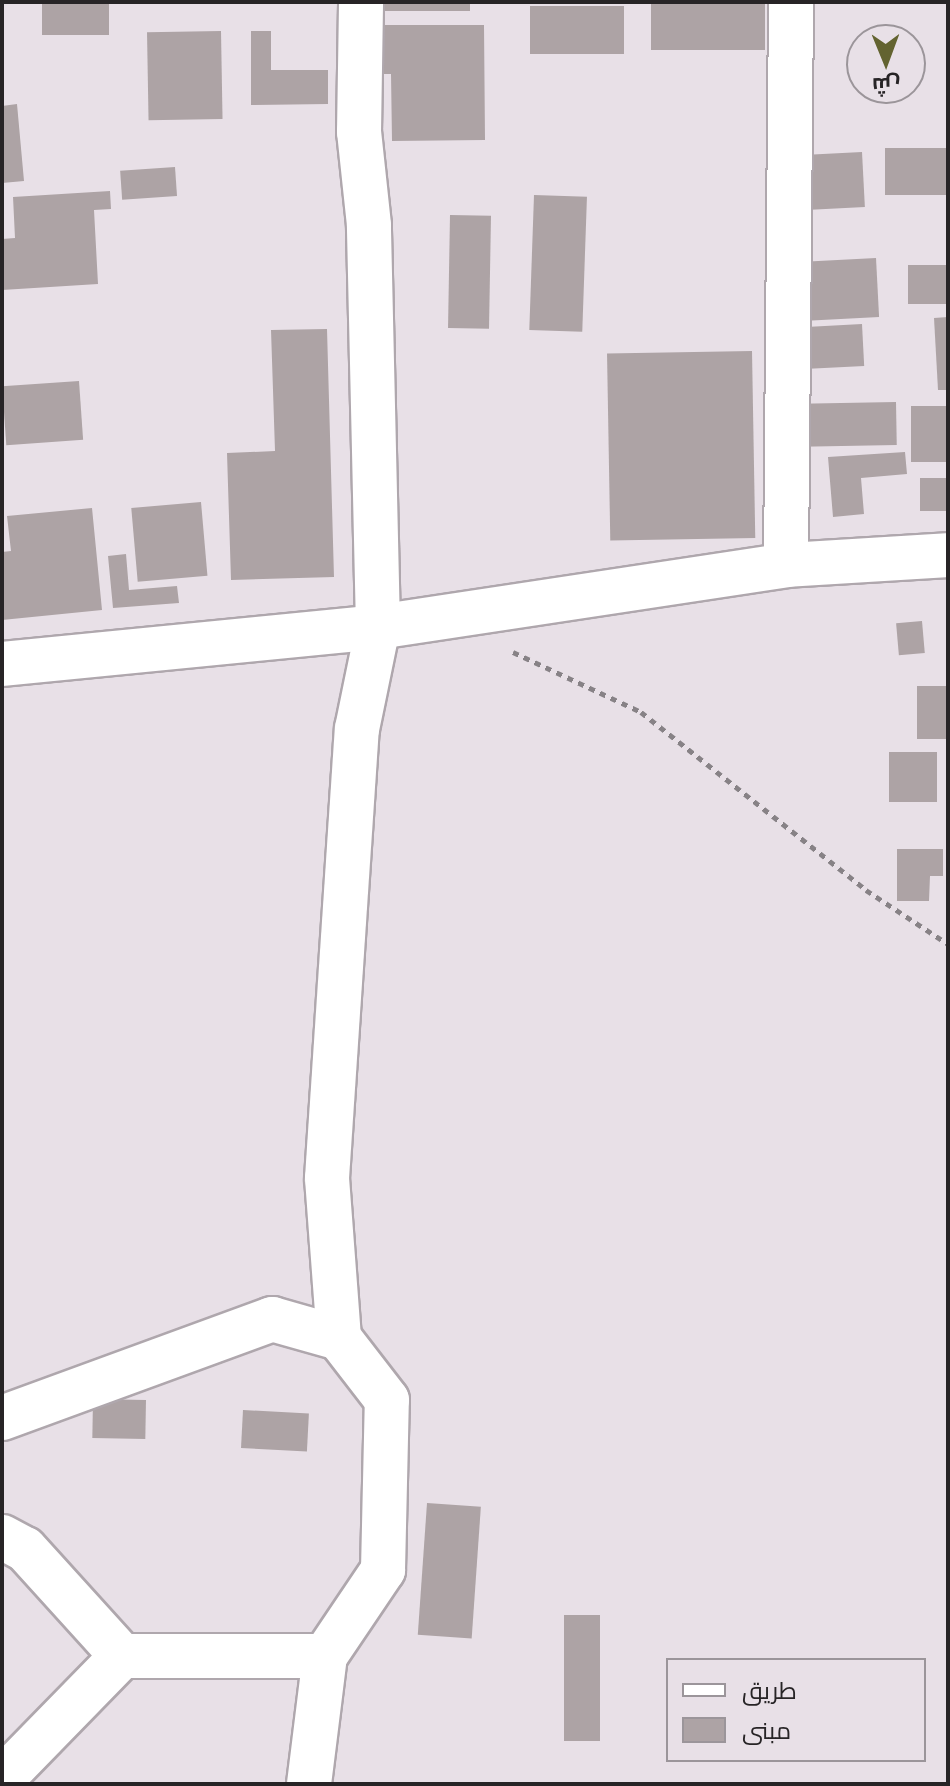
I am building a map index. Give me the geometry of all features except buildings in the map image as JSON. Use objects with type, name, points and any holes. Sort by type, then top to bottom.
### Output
[{"type":"street","points":[[309,1784],[325,1656],[383,1570],[387,1400],[339,1338],[327,1178],[334,1012],[357,729],[378,627],[369,225],[359,132],[361,2]]},
{"type":"street","points":[[786,565],[791,2]]},
{"type":"street","points":[[2,664],[378,627],[786,565],[948,555]]},
{"type":"street","points":[[2,1418],[272,1319],[339,1338]]},
{"type":"street","points":[[2,1537],[25,1549],[122,1656]]},
{"type":"street","points":[[2,1779],[122,1656],[325,1656]]},
{"type":"path","points":[[440,617],[641,712],[866,890],[948,944]]}]
